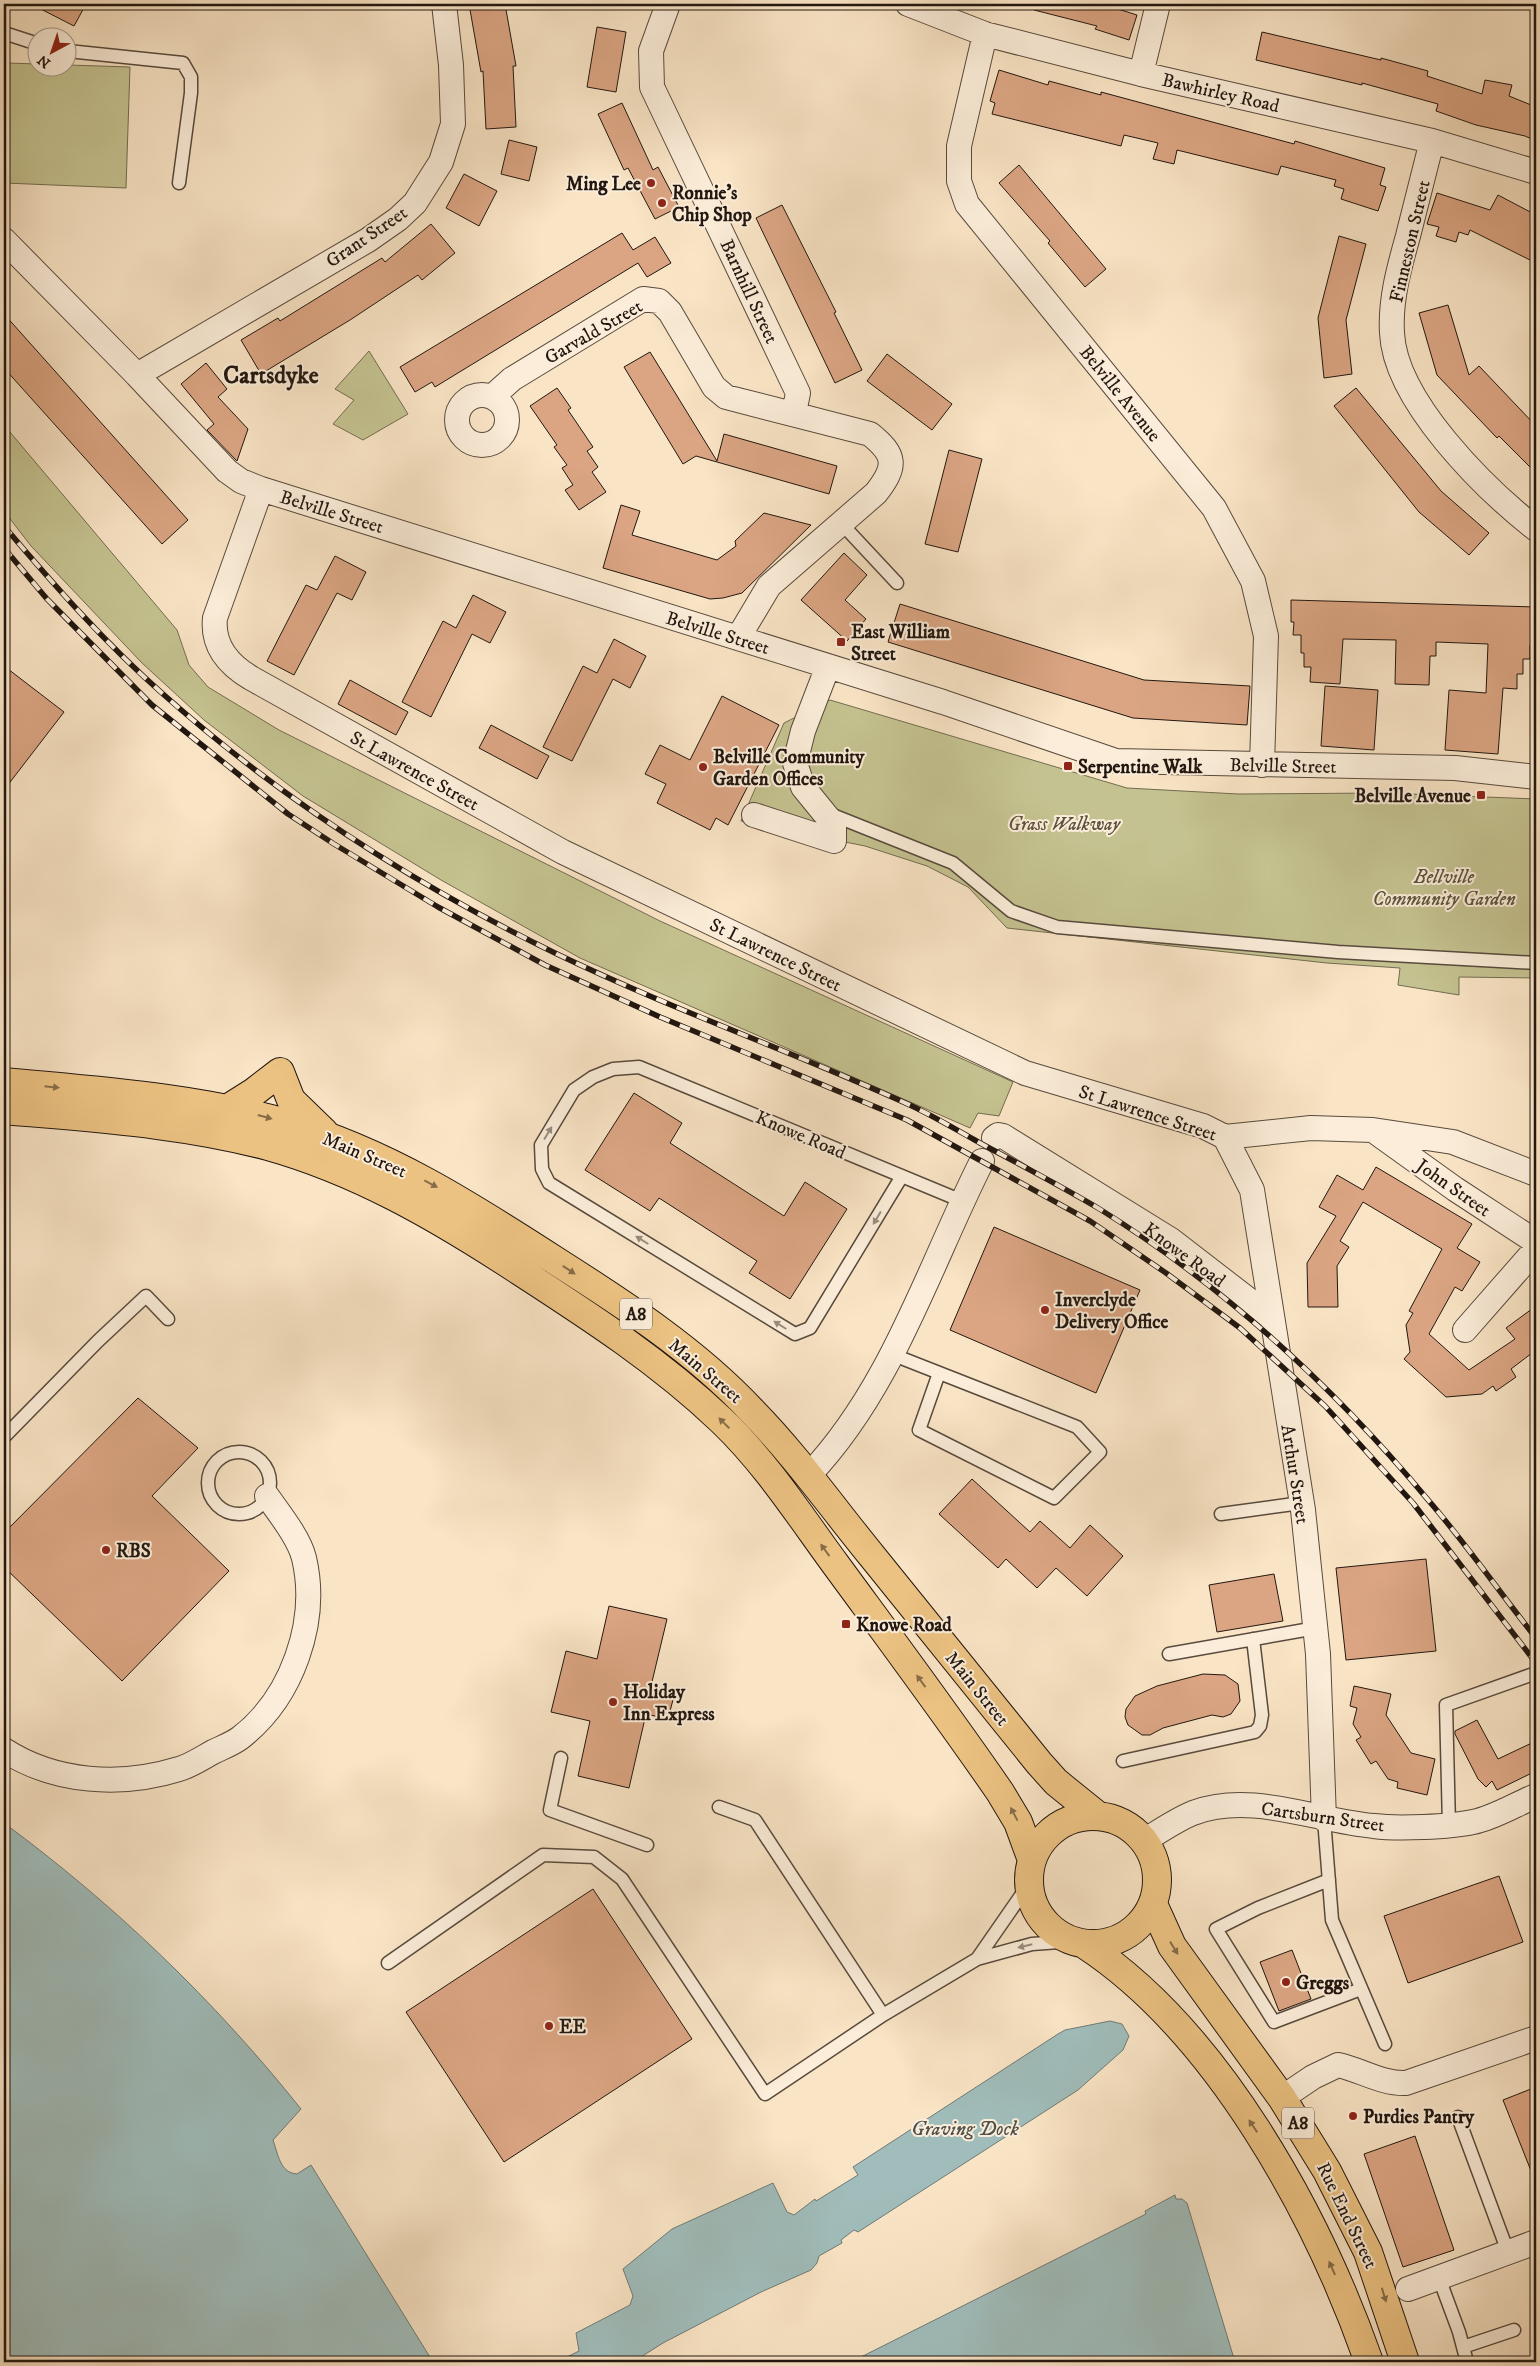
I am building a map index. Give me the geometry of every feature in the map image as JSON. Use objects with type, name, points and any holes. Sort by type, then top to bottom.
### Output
[{"type":"highway","points":[[227,1109],[254,1092],[280,1072],[291,1100],[330,1138]]},
{"type":"highway","name":"Main Street","points":[[4,1082],[154,1097],[227,1109],[288,1123],[330,1138],[386,1161],[441,1189],[635,1314],[698,1362],[736,1395],[809,1474],[1039,1763],[1062,1787],[1098,1816]]},
{"type":"highway","name":"Main Street","points":[[4,1110],[191,1129],[267,1146],[339,1170],[412,1204],[445,1223],[634,1346],[667,1372],[724,1423],[774,1480],[1000,1792],[1018,1822],[1030,1872]]},
{"type":"highway","name":"A8","points":[[1098,1816],[1121,1822],[1144,1841],[1153,1857],[1157,1886],[1153,1904],[1140,1924],[1120,1938],[1108,1943],[1078,1942],[1060,1936],[1042,1919],[1031,1897],[1030,1872],[1037,1848],[1053,1829],[1074,1818],[1098,1816]]},
{"type":"highway","name":"Rue End Street","points":[[1153,1904],[1172,1946],[1282,2098],[1327,2171],[1368,2252],[1405,2362]]},
{"type":"highway","name":"Rue End Street","points":[[1078,1942],[1124,1972],[1158,2005],[1197,2050],[1251,2124],[1285,2177],[1316,2234],[1348,2306],[1369,2362]]},
{"type":"street","name":"Grant Street","points":[[136,375],[368,240],[398,219],[415,204],[442,162],[453,124],[452,65],[444,4]]},
{"type":"street","name":"Barnhill Street","points":[[668,4],[651,51],[652,87],[798,393],[794,413]]},
{"type":"street","name":"Bawhirley Road","points":[[908,4],[985,34],[1142,74],[1432,141],[1536,172]]},
{"type":"street","points":[[1142,74],[1158,4]]},
{"type":"street","name":"Belville Avenue","points":[[985,34],[959,146],[959,181],[967,204],[1214,508],[1253,581],[1266,636],[1262,765]]},
{"type":"street","name":"Finneston Street","points":[[1432,141],[1395,285],[1392,334],[1401,374],[1435,429],[1503,504],[1536,529]]},
{"type":"street","name":"Belville Street","points":[[4,240],[227,470],[241,481],[261,489],[828,666],[1116,761],[1455,768],[1536,776]]},
{"type":"street","name":"Garvald Street","points":[[492,397],[512,379],[643,299],[659,301],[670,312],[714,387],[726,397],[870,434],[886,446],[891,460],[887,479],[876,493],[841,523]]},
{"type":"street","name":"St Lawrence Street","points":[[261,489],[215,618],[214,628],[220,650],[239,671],[563,852],[1024,1073],[1203,1126],[1225,1137],[1311,1128],[1373,1130],[1454,1142],[1536,1174]]},
{"type":"street","points":[[738,638],[769,586],[841,523]]},
{"type":"street","points":[[754,815],[834,841],[834,825],[803,787],[795,763],[803,731],[828,666]]},
{"type":"street","name":"John Street","points":[[1373,1130],[1536,1242]]},
{"type":"street","name":"Knowe Road","points":[[994,1138],[998,1135],[1004,1136],[1171,1240],[1272,1318]]},
{"type":"street","name":"Arthur Street","points":[[1225,1137],[1252,1190],[1301,1503],[1316,1628],[1324,1819]]},
{"type":"street","points":[[809,1474],[843,1436],[891,1354],[982,1161]]},
{"type":"street","points":[[1465,1330],[1536,1248]]},
{"type":"street","points":[[4,1750],[24,1763],[74,1778],[121,1780],[180,1769],[239,1738],[268,1711],[287,1679],[305,1632],[309,1593],[304,1556],[285,1521],[267,1496]]},
{"type":"street","name":"Cartsburn Street","points":[[1144,1841],[1180,1819],[1216,1807],[1264,1807],[1376,1827],[1449,1825],[1474,1822],[1536,1796]]},
{"type":"street","points":[[1282,2098],[1338,2065],[1361,2071],[1389,2082],[1406,2083],[1536,2038]]},
{"type":"street","points":[[1408,2289],[1536,2242]]},
{"type":"lane","points":[[4,33],[28,41]]},
{"type":"lane","points":[[78,52],[184,63],[192,77],[179,183]]},
{"type":"lane","points":[[841,523],[897,582]]},
{"type":"lane","points":[[824,812],[953,862],[1011,911],[1057,926],[1338,952],[1536,963]]},
{"type":"lane","name":"Knowe Road","points":[[902,1176],[810,1328],[794,1334],[549,1183],[542,1169],[540,1146],[574,1090],[593,1077],[613,1069],[639,1067],[902,1176],[962,1201]]},
{"type":"lane","points":[[4,1436],[98,1341],[146,1296],[168,1319]]},
{"type":"lane","points":[[891,1354],[1077,1427],[1100,1452],[1054,1498],[919,1430],[939,1373]]},
{"type":"lane","points":[[231,1453],[245,1453],[255,1456],[263,1464],[269,1475],[270,1486],[267,1496],[259,1507],[242,1514],[232,1513],[217,1505],[211,1497],[208,1484],[213,1466],[220,1458],[231,1453]]},
{"type":"lane","points":[[1222,1514],[1301,1503]]},
{"type":"lane","points":[[1169,1654],[1316,1628]]},
{"type":"lane","points":[[1123,1761],[1255,1732],[1260,1726],[1262,1715],[1254,1640]]},
{"type":"lane","points":[[1449,1825],[1446,1705],[1536,1673]]},
{"type":"lane","points":[[561,1758],[550,1810],[648,1845]]},
{"type":"lane","points":[[720,1807],[755,1820],[884,2015]]},
{"type":"lane","points":[[1324,1819],[1332,1920],[1385,2044]]},
{"type":"lane","points":[[388,1963],[543,1855],[594,1857],[622,1879],[765,2094],[884,2015],[977,1959],[1032,1944],[1078,1942]]},
{"type":"lane","points":[[977,1959],[1030,1872]]},
{"type":"lane","points":[[1329,1880],[1258,1908],[1216,1929],[1274,2022],[1362,1989]]},
{"type":"lane","points":[[1458,2117],[1508,2252]]},
{"type":"lane","points":[[1439,2278],[1467,2362]]},
{"type":"lane","points":[[1463,2347],[1514,2330]]},
{"type":"green space","points":[[7,63],[28,64],[28,78],[78,78],[78,65],[130,67],[126,188],[4,183]]},
{"type":"green space","points":[[369,351],[408,414],[363,440],[333,424],[354,400],[335,389]]},
{"type":"green space","points":[[4,425],[177,630],[189,665],[208,687],[279,730],[660,921],[1013,1082],[999,1116],[978,1113],[970,1128],[580,958],[441,880],[303,796],[204,720],[142,663],[31,546],[4,511]]},
{"type":"green space","name":"Bellville Community Garden","points":[[830,700],[1127,788],[1238,794],[1383,793],[1536,799],[1536,978],[1459,977],[1459,995],[1398,985],[1400,968],[1327,963],[1007,928],[968,887],[927,866],[865,846],[741,821],[784,723]]},
{"type":"water","points":[[4,1823],[85,1887],[162,1956],[234,2030],[301,2109],[273,2140],[280,2162],[291,2173],[297,2174],[311,2165],[433,2362],[4,2362]]},
{"type":"water","name":"Graving Dock","points":[[1110,2021],[1122,2024],[1129,2036],[1123,2050],[1078,2090],[858,2232],[854,2230],[841,2240],[842,2243],[819,2256],[817,2263],[811,2270],[761,2292],[663,2343],[633,2362],[557,2362],[579,2351],[576,2333],[630,2305],[633,2296],[623,2269],[672,2229],[773,2183],[787,2212],[794,2215],[815,2199],[816,2201],[858,2175],[853,2167],[1058,2034],[1065,2030]]},
{"type":"water","points":[[1175,2195],[1176,2199],[1182,2199],[1187,2203],[1235,2362],[851,2362],[1146,2214],[1145,2211]]},
{"type":"building","points":[[31,4],[86,4],[74,26]]},
{"type":"building","points":[[469,4],[505,4],[516,66],[513,66],[516,127],[486,129],[483,71],[481,72]]},
{"type":"building","points":[[1035,4],[1102,4],[1137,15],[1129,40],[1095,29],[1097,26],[1034,10]]},
{"type":"building","points":[[597,27],[626,32],[616,92],[587,87]]},
{"type":"building","points":[[1262,32],[1381,60],[1381,58],[1428,71],[1427,76],[1482,94],[1485,80],[1512,85],[1509,96],[1536,107],[1536,141],[1525,136],[1476,125],[1436,111],[1438,104],[1362,83],[1362,85],[1256,60]]},
{"type":"building","points":[[999,70],[1048,85],[1049,81],[1101,95],[1101,92],[1294,144],[1295,141],[1385,168],[1380,185],[1386,187],[1378,211],[1341,199],[1344,189],[1334,186],[1336,180],[1281,166],[1278,175],[1177,150],[1174,164],[1153,159],[1158,143],[1124,135],[1121,146],[992,114],[995,103],[990,101]]},
{"type":"building","points":[[622,103],[653,170],[658,167],[679,207],[655,219],[628,168],[624,170],[598,114]]},
{"type":"building","points":[[509,140],[537,147],[529,181],[501,174]]},
{"type":"building","points":[[1019,165],[1106,269],[1085,287],[1048,243],[1050,241],[999,183]]},
{"type":"building","points":[[464,174],[497,191],[479,226],[446,208]]},
{"type":"building","points":[[1437,193],[1490,210],[1498,195],[1536,215],[1536,263],[1470,230],[1468,235],[1459,232],[1456,242],[1436,236],[1439,227],[1427,224]]},
{"type":"building","points":[[782,205],[836,312],[834,313],[862,370],[835,383],[756,218]]},
{"type":"building","points":[[431,224],[455,253],[422,280],[418,275],[350,320],[261,374],[241,340],[278,318],[280,321],[382,258],[385,262]]},
{"type":"building","points":[[622,233],[633,250],[655,237],[671,263],[647,277],[638,263],[435,387],[432,382],[415,392],[400,367]]},
{"type":"building","points":[[1339,236],[1366,244],[1346,320],[1352,374],[1324,378],[1318,318]]},
{"type":"building","points":[[1448,305],[1469,375],[1479,366],[1536,426],[1536,473],[1499,436],[1497,438],[1437,375],[1419,313]]},
{"type":"building","points":[[4,314],[188,520],[162,544],[4,368]]},
{"type":"building","points":[[650,352],[717,461],[724,434],[837,466],[829,494],[696,456],[683,464],[624,367]]},
{"type":"building","points":[[887,354],[952,404],[932,430],[867,381]]},
{"type":"building","points":[[206,363],[227,389],[218,397],[248,429],[237,461],[207,430],[214,424],[181,384]]},
{"type":"building","points":[[557,388],[571,408],[568,410],[593,447],[587,451],[598,467],[592,472],[606,492],[579,510],[565,490],[573,485],[562,468],[567,465],[554,447],[557,445],[530,406]]},
{"type":"building","points":[[1356,388],[1441,491],[1489,533],[1469,555],[1419,512],[1334,406]]},
{"type":"building","points":[[949,450],[982,459],[958,552],[925,544]]},
{"type":"building","points":[[621,505],[640,511],[632,535],[717,560],[736,546],[735,541],[764,513],[811,525],[742,593],[710,599],[603,568]]},
{"type":"building","points":[[844,553],[867,575],[845,600],[866,619],[847,641],[801,600]]},
{"type":"building","points":[[335,556],[366,572],[352,600],[337,593],[294,675],[267,661],[306,585],[317,590]]},
{"type":"building","points":[[473,595],[506,612],[490,643],[472,634],[431,717],[402,702],[443,621],[456,628]]},
{"type":"building","points":[[1291,600],[1536,607],[1536,645],[1530,645],[1530,659],[1523,659],[1523,674],[1517,674],[1517,689],[1503,688],[1498,754],[1445,750],[1449,690],[1486,693],[1488,644],[1436,642],[1436,656],[1430,656],[1429,685],[1395,684],[1396,640],[1343,639],[1340,684],[1310,682],[1311,667],[1304,667],[1304,653],[1301,653],[1301,635],[1293,635],[1294,622],[1291,622]]},
{"type":"building","points":[[900,604],[1144,680],[1250,686],[1247,725],[1133,718],[888,642]]},
{"type":"building","points":[[614,639],[646,656],[630,688],[613,679],[572,761],[543,747],[583,666],[597,673]]},
{"type":"building","points":[[4,666],[64,712],[4,790]]},
{"type":"building","points":[[350,680],[408,712],[396,735],[338,704]]},
{"type":"building","points":[[1325,686],[1378,690],[1374,750],[1321,746]]},
{"type":"building","name":"Belville Community Garden Offices","points":[[722,696],[779,725],[728,825],[716,818],[710,830],[657,803],[666,784],[645,774],[660,745],[690,760]]},
{"type":"building","points":[[491,725],[549,756],[537,779],[479,748]]},
{"type":"building","points":[[634,1093],[682,1123],[670,1143],[784,1216],[805,1182],[847,1209],[790,1299],[749,1273],[757,1261],[659,1198],[650,1211],[585,1170]]},
{"type":"building","points":[[1376,1167],[1472,1224],[1457,1248],[1480,1262],[1462,1291],[1455,1287],[1429,1334],[1469,1370],[1515,1339],[1506,1328],[1536,1306],[1536,1350],[1511,1369],[1516,1377],[1496,1391],[1493,1386],[1482,1394],[1446,1397],[1404,1359],[1410,1352],[1406,1325],[1413,1313],[1409,1311],[1442,1249],[1363,1202],[1340,1241],[1349,1247],[1337,1266],[1338,1307],[1308,1307],[1307,1263],[1336,1216],[1319,1207],[1337,1175],[1363,1190]]},
{"type":"building","name":"Inverclyde Delivery Office","points":[[994,1227],[1140,1290],[1096,1393],[950,1330]]},
{"type":"building","name":"RBS","points":[[138,1398],[198,1448],[152,1496],[229,1571],[122,1681],[4,1567],[4,1533]]},
{"type":"building","points":[[972,1479],[1030,1532],[1040,1521],[1070,1548],[1090,1525],[1123,1556],[1087,1596],[1056,1568],[1037,1588],[1006,1559],[998,1568],[939,1514]]},
{"type":"building","points":[[1426,1559],[1436,1651],[1346,1660],[1336,1568]]},
{"type":"building","points":[[1274,1574],[1283,1621],[1217,1632],[1209,1585]]},
{"type":"building","name":"Holiday Inn Express","points":[[609,1606],[667,1619],[651,1686],[675,1692],[668,1719],[646,1714],[629,1788],[578,1776],[590,1721],[551,1712],[566,1651],[597,1659]]},
{"type":"building","points":[[1203,1674],[1225,1675],[1238,1684],[1240,1701],[1231,1714],[1223,1717],[1212,1715],[1163,1728],[1150,1735],[1142,1735],[1128,1725],[1125,1717],[1126,1709],[1135,1696],[1157,1686]]},
{"type":"building","points":[[1354,1686],[1391,1694],[1386,1715],[1411,1753],[1435,1759],[1427,1795],[1397,1788],[1398,1782],[1388,1779],[1376,1761],[1371,1764],[1356,1740],[1361,1737],[1353,1724],[1357,1708],[1350,1706]]},
{"type":"building","points":[[1477,1720],[1498,1759],[1536,1741],[1536,1771],[1497,1790],[1492,1781],[1486,1787],[1478,1779],[1455,1734],[1455,1731]]},
{"type":"building","points":[[1499,1876],[1523,1942],[1408,1983],[1384,1916]]},
{"type":"building","name":"EE","points":[[593,1889],[692,2039],[504,2162],[406,2012]]},
{"type":"building","name":"Greggs","points":[[1292,1950],[1311,1999],[1279,2011],[1260,1962]]},
{"type":"building","points":[[1536,2087],[1536,2181],[1535,2181],[1503,2100]]},
{"type":"building","points":[[1415,2136],[1454,2250],[1403,2267],[1364,2154]]},
{"type":"railway","points":[[4,526],[80,613],[163,694],[254,769],[302,804],[401,869],[452,899],[557,954],[645,994],[823,1067],[921,1110],[1098,1208],[1145,1238],[1233,1305],[1276,1341],[1316,1379],[1393,1459],[1443,1518],[1536,1638]]},
{"type":"railway","points":[[4,548],[47,599],[152,705],[288,814],[334,844],[438,907],[545,965],[660,1017],[907,1120],[1090,1221],[1166,1273],[1240,1328],[1325,1406],[1413,1503],[1536,1663]]},
{"type":"place","name":"Ming Lee","points":[[651,183]]},
{"type":"place","name":"Ronnie's Chip Shop","points":[[662,203]]},
{"type":"place","name":"East William Street","points":[[841,642]]},
{"type":"place","name":"Serpentine Walk","points":[[1068,766]]},
{"type":"place","name":"Belville Community Garden Offices","points":[[703,767]]},
{"type":"place","name":"Belville Avenue","points":[[1481,795]]},
{"type":"place","name":"Inverclyde Delivery Office","points":[[1045,1310]]},
{"type":"place","name":"RBS","points":[[106,1550]]},
{"type":"place","name":"Knowe Road","points":[[846,1624]]},
{"type":"place","name":"Holiday Inn Express","points":[[613,1702]]},
{"type":"place","name":"Greggs","points":[[1286,1982]]},
{"type":"place","name":"EE","points":[[549,2026]]},
{"type":"place","name":"Purdies Pantry","points":[[1353,2116]]},
{"type":"district","name":"Cartsdyke","points":[[271,375]]},
{"type":"park label","name":"Grass Walkway","points":[[1064,823]]}]
